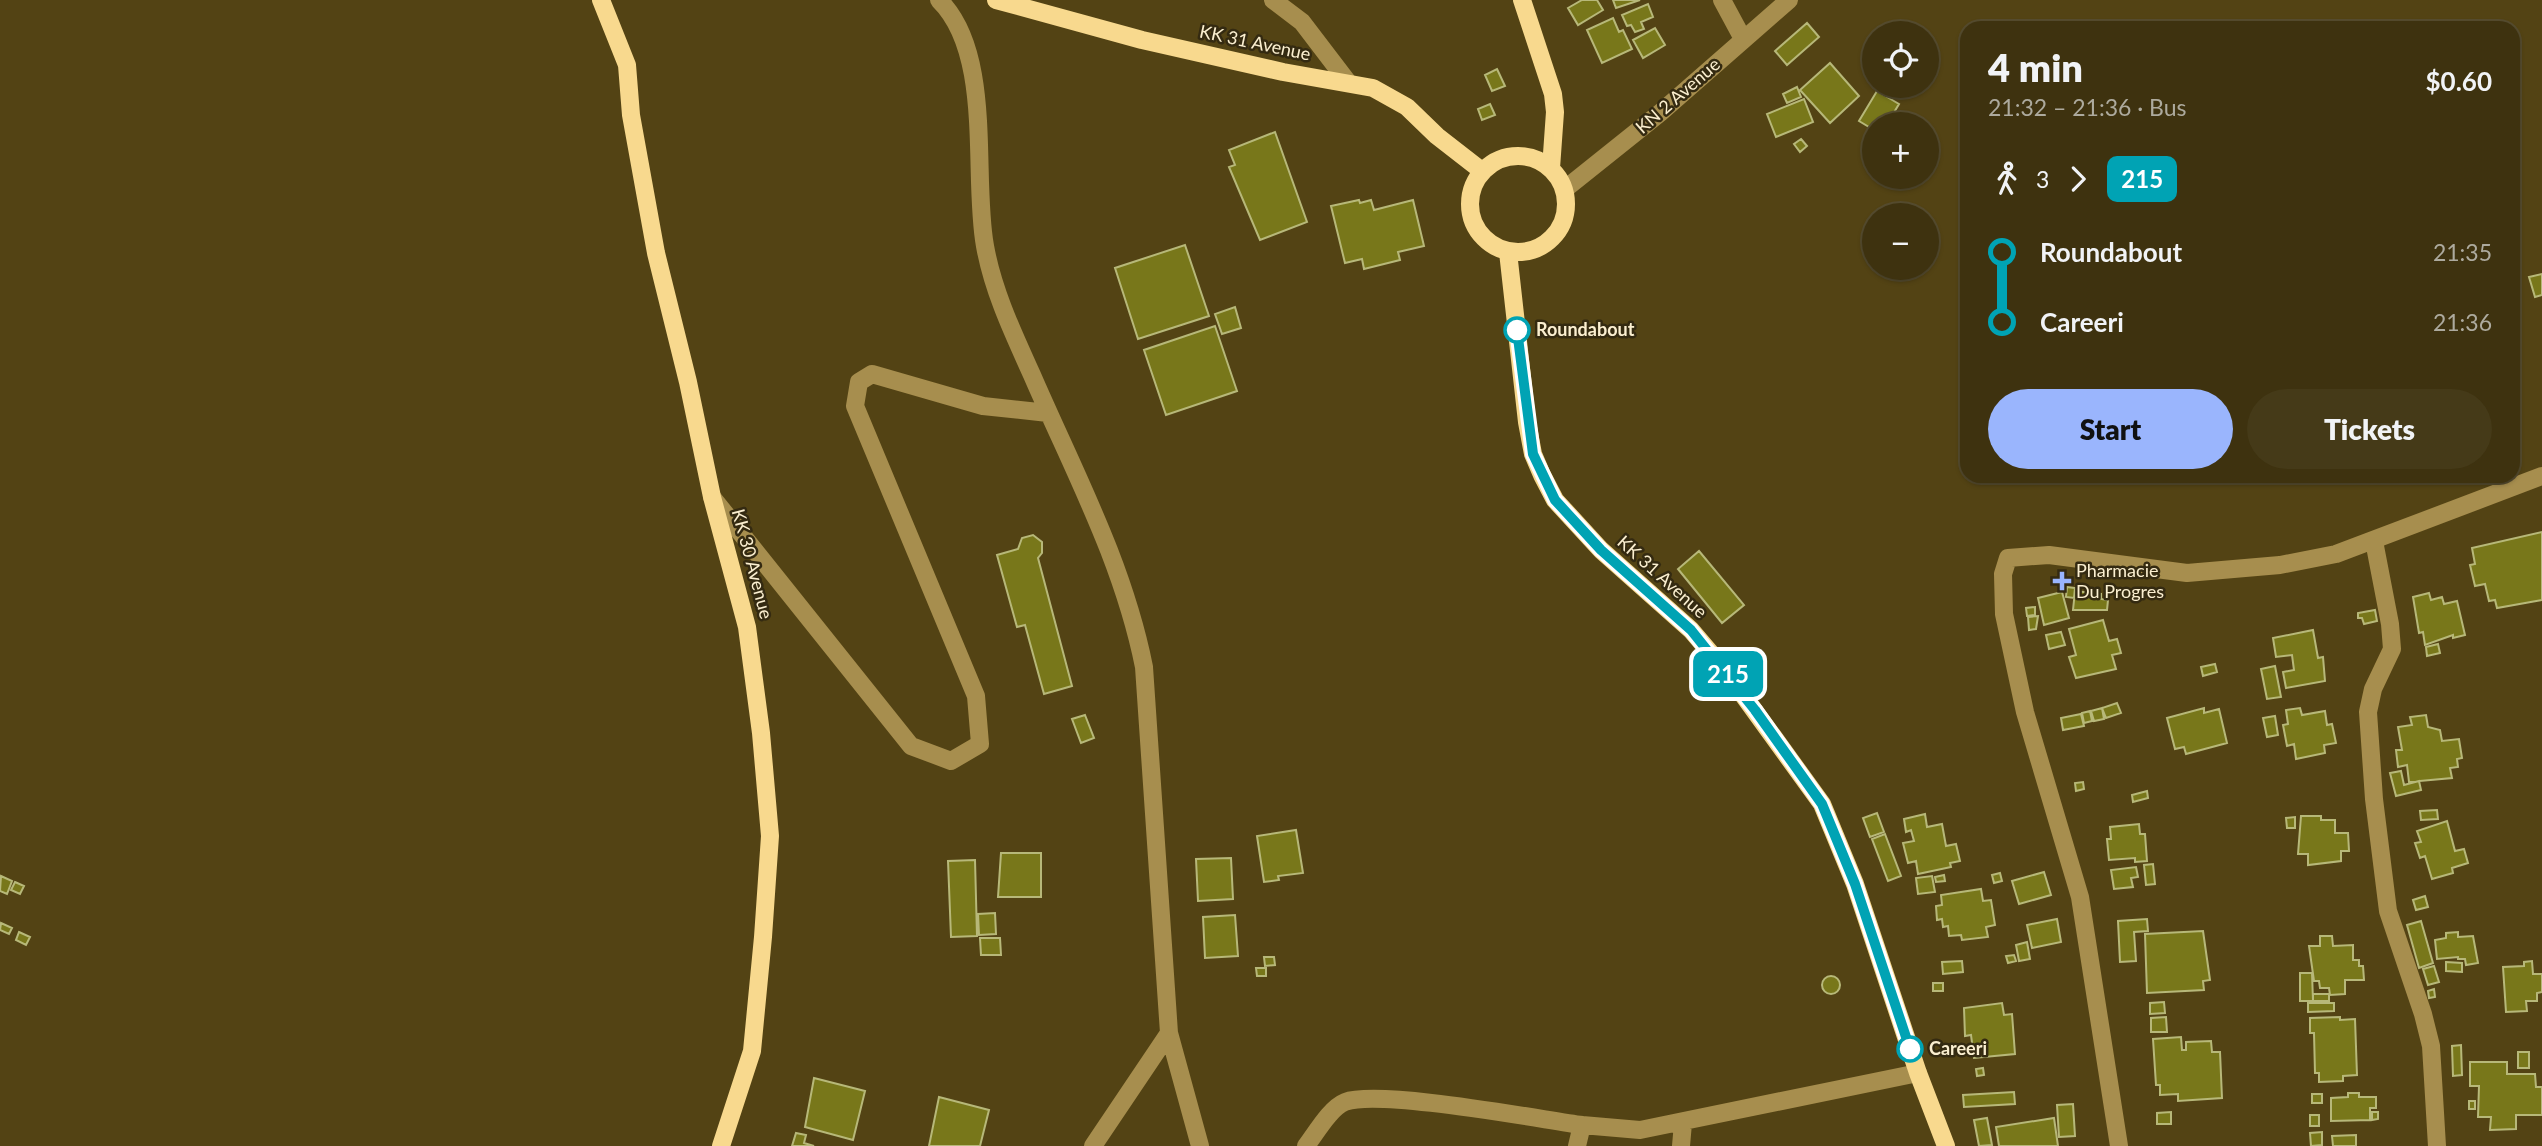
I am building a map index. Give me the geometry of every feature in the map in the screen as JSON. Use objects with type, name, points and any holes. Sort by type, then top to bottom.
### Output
[{"type":"main road","name":"KK 30 Avenue","points":[[601,0],[627,65],[631,115],[656,253],[688,382],[712,497],[747,627],[770,836],[752,1051],[721,1146]]},
{"type":"main road","name":"KK 31 Avenue","points":[[996,0],[1168,46],[1283,72],[1347,81],[1393,97],[1482,171]]},
{"type":"main road","points":[[1522,0],[1553,94],[1555,112],[1551,167]]},
{"type":"main road","points":[[1516,155],[1529,156],[1551,167],[1564,189],[1566,214],[1554,237],[1533,250],[1508,252],[1486,240],[1472,219],[1471,193],[1482,171],[1503,157],[1516,155]]},
{"type":"main road","name":"KK 31 Avenue","points":[[1508,252],[1527,422],[1533,454],[1542,475],[1555,500],[1592,540],[1691,630],[1719,663],[1822,804],[1855,884],[1918,1073],[1946,1146]]},
{"type":"street","points":[[939,0],[954,17],[976,95],[984,243],[995,288],[1101,528],[1129,601],[1144,667],[1169,1033],[1200,1146]]},
{"type":"street","points":[[1273,0],[1302,22],[1347,81]]},
{"type":"street","points":[[1722,0],[1743,39]]},
{"type":"street","name":"KN 2 Avenue","points":[[1564,189],[1660,113],[1789,0]]},
{"type":"street","points":[[712,497],[911,746],[951,761],[980,744],[976,696],[855,406],[859,382],[872,374],[983,406],[1048,413]]},
{"type":"street","points":[[2119,1146],[2080,897],[2025,712],[2004,614],[2003,574],[2008,558],[2049,555],[2187,573],[2291,563],[2336,554],[2374,541],[2542,476]]},
{"type":"street","points":[[2374,541],[2390,624],[2392,649],[2373,689],[2368,712],[2374,799],[2388,911],[2431,1046],[2437,1146]]},
{"type":"street","points":[[1093,1146],[1169,1033]]},
{"type":"street","points":[[1306,1146],[1336,1109],[1344,1102],[1353,1100],[1399,1100],[1582,1125],[1640,1130],[1918,1073]]},
{"type":"street","points":[[1681,1146],[1683,1123]]},
{"type":"street","points":[[1577,1146],[1582,1125]]},
{"type":"building","points":[[1582,0],[1597,0],[1603,10],[1578,25],[1568,8]]},
{"type":"building","points":[[1613,0],[1640,0],[1616,8]]},
{"type":"building","points":[[1648,4],[1653,17],[1641,22],[1644,29],[1635,32],[1631,25],[1627,26],[1622,15]]},
{"type":"building","points":[[1613,18],[1619,32],[1623,30],[1632,49],[1602,63],[1587,30]]},
{"type":"building","points":[[1807,23],[1819,37],[1787,65],[1775,51]]},
{"type":"building","points":[[1655,28],[1665,45],[1643,58],[1633,40]]},
{"type":"building","points":[[1830,63],[1859,96],[1830,123],[1800,90]]},
{"type":"building","points":[[1497,69],[1505,86],[1492,91],[1485,75]]},
{"type":"building","points":[[1797,87],[1801,97],[1787,103],[1783,94]]},
{"type":"building","points":[[1873,98],[1889,98],[1899,104],[1894,112],[1864,112]]},
{"type":"building","points":[[1804,99],[1813,122],[1776,137],[1767,114]]},
{"type":"building","points":[[1490,104],[1495,115],[1482,120],[1478,109]]},
{"type":"building","points":[[1275,132],[1307,222],[1260,240],[1229,167],[1235,165],[1229,150]]},
{"type":"building","points":[[1801,139],[1807,146],[1800,152],[1794,144]]},
{"type":"building","points":[[1359,200],[1360,203],[1371,200],[1374,210],[1413,200],[1424,246],[1398,252],[1400,260],[1364,269],[1362,259],[1345,263],[1331,206]]},
{"type":"building","points":[[1185,245],[1209,316],[1138,339],[1115,268]]},
{"type":"building","points":[[2542,274],[2542,295],[2535,297],[2529,277]]},
{"type":"building","points":[[1235,307],[1241,328],[1222,334],[1215,314]]},
{"type":"building","points":[[1215,326],[1237,391],[1166,415],[1144,350]]},
{"type":"building","points":[[2542,532],[2542,600],[2497,608],[2495,600],[2489,601],[2485,584],[2475,586],[2470,565],[2475,564],[2472,548]]},
{"type":"building","points":[[1033,535],[1042,542],[1042,553],[1038,558],[1072,686],[1044,694],[1025,625],[1017,627],[997,555],[1018,549],[1022,538]]},
{"type":"building","points":[[1699,551],[1744,605],[1722,623],[1678,569]]},
{"type":"building","points":[[2067,587],[2075,588],[2074,598],[2066,597]]},
{"type":"building","points":[[2075,591],[2101,594],[2101,599],[2108,600],[2107,610],[2073,610]]},
{"type":"building","points":[[2062,592],[2069,618],[2044,625],[2038,598]]},
{"type":"building","points":[[2429,593],[2431,600],[2442,597],[2444,604],[2457,601],[2465,635],[2453,638],[2453,635],[2425,645],[2423,632],[2419,633],[2413,597]]},
{"type":"building","points":[[2035,607],[2035,615],[2027,616],[2026,608]]},
{"type":"building","points":[[2375,610],[2377,621],[2364,624],[2362,618],[2358,618],[2358,613]]},
{"type":"building","points":[[2038,616],[2036,629],[2029,630],[2028,617]]},
{"type":"building","points":[[2103,620],[2109,641],[2117,639],[2121,653],[2112,655],[2116,669],[2076,678],[2069,657],[2076,655],[2069,629]]},
{"type":"building","points":[[2313,630],[2318,658],[2323,657],[2325,681],[2286,688],[2283,672],[2294,670],[2292,655],[2276,657],[2273,638]]},
{"type":"building","points":[[2061,632],[2065,645],[2049,649],[2046,635]]},
{"type":"building","points":[[2438,644],[2440,653],[2427,656],[2426,647]]},
{"type":"building","points":[[2215,664],[2217,672],[2203,676],[2201,667]]},
{"type":"building","points":[[2275,666],[2281,697],[2267,699],[2261,669]]},
{"type":"building","points":[[2117,703],[2121,713],[2106,718],[2102,708]]},
{"type":"building","points":[[2102,708],[2104,719],[2094,721],[2091,711]]},
{"type":"building","points":[[2204,708],[2204,713],[2219,709],[2227,743],[2186,754],[2184,747],[2175,749],[2167,718]]},
{"type":"building","points":[[2300,708],[2302,715],[2325,711],[2327,725],[2332,724],[2336,743],[2324,745],[2325,753],[2296,759],[2294,744],[2287,746],[2283,725],[2288,724],[2286,710]]},
{"type":"building","points":[[2090,711],[2092,721],[2084,723],[2082,713]]},
{"type":"building","points":[[2081,714],[2084,726],[2063,730],[2061,718]]},
{"type":"building","points":[[1085,715],[1094,738],[1081,743],[1072,719]]},
{"type":"building","points":[[2426,715],[2428,727],[2440,730],[2442,741],[2459,739],[2462,758],[2457,759],[2458,767],[2450,768],[2452,778],[2409,782],[2407,765],[2398,767],[2396,750],[2402,750],[2398,727],[2412,725],[2410,717]]},
{"type":"building","points":[[2275,716],[2278,735],[2267,737],[2263,718]]},
{"type":"building","points":[[2401,771],[2404,785],[2419,781],[2421,790],[2396,796],[2390,773]]},
{"type":"building","points":[[2083,782],[2084,789],[2076,791],[2075,783]]},
{"type":"building","points":[[2147,791],[2148,798],[2133,802],[2132,795]]},
{"type":"building","points":[[2437,810],[2438,819],[2421,820],[2420,811]]},
{"type":"building","points":[[1877,813],[1884,832],[1870,837],[1863,818]]},
{"type":"building","points":[[1925,814],[1927,827],[1942,824],[1946,846],[1956,844],[1960,861],[1950,863],[1951,867],[1918,874],[1916,861],[1908,863],[1903,843],[1914,841],[1911,830],[1906,832],[1904,819]]},
{"type":"building","points":[[2301,816],[2321,816],[2321,820],[2335,820],[2335,833],[2348,833],[2349,851],[2341,851],[2341,861],[2308,865],[2308,854],[2298,854]]},
{"type":"building","points":[[2295,817],[2295,828],[2287,828],[2286,818]]},
{"type":"building","points":[[2447,821],[2455,851],[2464,849],[2468,863],[2452,868],[2453,873],[2432,879],[2425,856],[2420,858],[2415,843],[2421,842],[2417,831]]},
{"type":"building","points":[[2139,824],[2140,834],[2145,834],[2147,861],[2135,862],[2135,858],[2109,860],[2107,839],[2111,839],[2110,827]]},
{"type":"building","points":[[1296,830],[1303,873],[1278,876],[1279,880],[1264,882],[1257,836]]},
{"type":"building","points":[[1885,834],[1901,876],[1888,881],[1872,839]]},
{"type":"building","points":[[1001,853],[1041,853],[1041,897],[998,897]]},
{"type":"building","points":[[1231,858],[1233,899],[1198,901],[1196,859]]},
{"type":"building","points":[[975,860],[977,936],[951,937],[948,861]]},
{"type":"building","points":[[2153,864],[2155,884],[2146,885],[2144,865]]},
{"type":"building","points":[[2136,867],[2138,877],[2131,878],[2133,887],[2114,889],[2111,870]]},
{"type":"building","points":[[2044,872],[2051,895],[2019,904],[2012,881]]},
{"type":"building","points":[[2000,873],[2002,881],[1994,883],[1992,875]]},
{"type":"building","points":[[1944,875],[1945,881],[1936,882],[1935,877]]},
{"type":"building","points":[[1,876],[12,881],[7,894],[0,891]]},
{"type":"building","points":[[1932,876],[1935,892],[1918,894],[1916,878]]},
{"type":"building","points":[[15,882],[24,886],[20,894],[11,890]]},
{"type":"building","points":[[1981,889],[1983,901],[1991,900],[1995,925],[1986,927],[1988,937],[1962,940],[1961,935],[1949,936],[1948,926],[1943,927],[1942,919],[1937,920],[1936,906],[1942,905],[1941,895]]},
{"type":"building","points":[[2425,896],[2428,907],[2416,910],[2413,900]]},
{"type":"building","points":[[995,913],[996,934],[979,935],[978,914]]},
{"type":"building","points":[[1235,915],[1238,956],[1205,958],[1203,917]]},
{"type":"building","points":[[2057,919],[2061,942],[2032,948],[2027,925]]},
{"type":"building","points":[[2147,919],[2148,931],[2134,932],[2136,961],[2120,962],[2118,921]]},
{"type":"building","points":[[2421,921],[2433,963],[2419,968],[2407,925]]},
{"type":"building","points":[[1,923],[12,928],[9,934],[0,930]]},
{"type":"building","points":[[2203,931],[2210,980],[2203,981],[2204,990],[2147,993],[2145,934]]},
{"type":"building","points":[[19,932],[30,937],[26,945],[16,940]]},
{"type":"building","points":[[2458,932],[2458,937],[2473,936],[2478,963],[2466,965],[2465,959],[2458,957],[2437,959],[2435,940],[2446,938],[2446,933]]},
{"type":"building","points":[[2320,936],[2332,936],[2333,946],[2353,945],[2353,960],[2359,960],[2359,966],[2363,966],[2364,980],[2345,980],[2345,994],[2330,995],[2329,988],[2320,988],[2319,981],[2314,981],[2309,946],[2320,946]]},
{"type":"building","points":[[980,938],[1000,938],[1001,955],[981,955]]},
{"type":"building","points":[[2027,942],[2030,959],[2019,961],[2016,945]]},
{"type":"building","points":[[2014,955],[2016,961],[2008,963],[2006,956]]},
{"type":"building","points":[[1264,957],[1274,957],[1275,965],[1265,966]]},
{"type":"building","points":[[1962,961],[1963,972],[1943,974],[1942,962]]},
{"type":"building","points":[[2532,961],[2533,974],[2542,974],[2542,992],[2537,993],[2537,1001],[2526,1001],[2527,1011],[2506,1012],[2503,967],[2524,966],[2524,962]]},
{"type":"building","points":[[2446,962],[2462,963],[2462,972],[2446,971]]},
{"type":"building","points":[[2434,966],[2439,982],[2428,985],[2423,969]]},
{"type":"building","points":[[1256,968],[1266,968],[1266,976],[1257,976]]},
{"type":"building","points":[[2300,973],[2312,973],[2313,1001],[2300,1001]]},
{"type":"building","points":[[1831,976],[1837,979],[1840,985],[1837,991],[1831,994],[1825,991],[1822,985],[1825,979]]},
{"type":"building","points":[[1933,983],[1943,983],[1943,991],[1933,991]]},
{"type":"building","points":[[2434,989],[2435,997],[2429,998],[2428,991]]},
{"type":"building","points":[[2313,994],[2329,994],[2329,1001],[2313,1001]]},
{"type":"building","points":[[2164,1002],[2165,1013],[2150,1014],[2150,1003]]},
{"type":"building","points":[[2002,1003],[2004,1015],[2012,1014],[2015,1054],[1974,1058],[1971,1035],[1965,1036],[1964,1008]]},
{"type":"building","points":[[2308,1003],[2334,1003],[2334,1011],[2308,1012]]},
{"type":"building","points":[[2166,1017],[2167,1032],[2151,1032],[2151,1018]]},
{"type":"building","points":[[2340,1017],[2340,1020],[2355,1019],[2357,1075],[2343,1076],[2343,1081],[2319,1082],[2319,1073],[2315,1073],[2314,1033],[2310,1033],[2310,1018]]},
{"type":"building","points":[[2181,1037],[2182,1050],[2186,1050],[2186,1042],[2211,1041],[2212,1052],[2220,1052],[2222,1098],[2178,1101],[2178,1094],[2160,1095],[2160,1085],[2156,1085],[2153,1039]]},
{"type":"building","points":[[2461,1045],[2462,1075],[2453,1076],[2452,1046]]},
{"type":"building","points":[[2518,1052],[2529,1052],[2529,1068],[2518,1068]]},
{"type":"building","points":[[2470,1062],[2507,1062],[2507,1074],[2535,1074],[2536,1087],[2542,1087],[2542,1115],[2516,1115],[2516,1129],[2490,1130],[2491,1117],[2478,1117],[2479,1086],[2470,1086]]},
{"type":"building","points":[[1983,1068],[1984,1075],[1977,1076],[1976,1069]]},
{"type":"building","points":[[814,1078],[865,1091],[853,1140],[805,1127]]},
{"type":"building","points":[[2014,1092],[2015,1104],[1964,1107],[1963,1095]]},
{"type":"building","points":[[2348,1093],[2359,1093],[2359,1097],[2376,1097],[2376,1108],[2370,1108],[2370,1120],[2331,1121],[2331,1098],[2348,1097]]},
{"type":"building","points":[[2312,1094],[2322,1094],[2322,1103],[2312,1103]]},
{"type":"building","points":[[939,1097],[989,1110],[980,1146],[929,1146]]},
{"type":"building","points":[[2469,1101],[2475,1101],[2475,1109],[2469,1109]]},
{"type":"building","points":[[2073,1104],[2075,1136],[2059,1137],[2057,1105]]},
{"type":"building","points":[[2171,1112],[2171,1124],[2157,1124],[2157,1113]]},
{"type":"building","points":[[2372,1112],[2378,1112],[2378,1119],[2372,1120]]},
{"type":"building","points":[[2310,1115],[2319,1115],[2319,1126],[2310,1126]]},
{"type":"building","points":[[1987,1118],[1992,1145],[1979,1146],[1974,1120]]},
{"type":"building","points":[[2054,1118],[2058,1146],[1999,1146],[1996,1127]]},
{"type":"building","points":[[2322,1132],[2322,1145],[2311,1146],[2310,1133]]},
{"type":"building","points":[[796,1133],[806,1135],[804,1143],[814,1146],[792,1146]]},
{"type":"building","points":[[2356,1135],[2356,1146],[2333,1146],[2332,1136]]},
{"type":"bus line","name":"215","points":[[1517,330],[1533,454],[1555,500],[1601,550],[1691,630],[1725,670],[1822,804],[1855,884],[1910,1049]]},
{"type":"place","name":"Roundabout","points":[[1517,330]]},
{"type":"place","name":"Pharmacie Du Progres","points":[[2062,581]]},
{"type":"place","name":"Careeri","points":[[1910,1049]]}]
